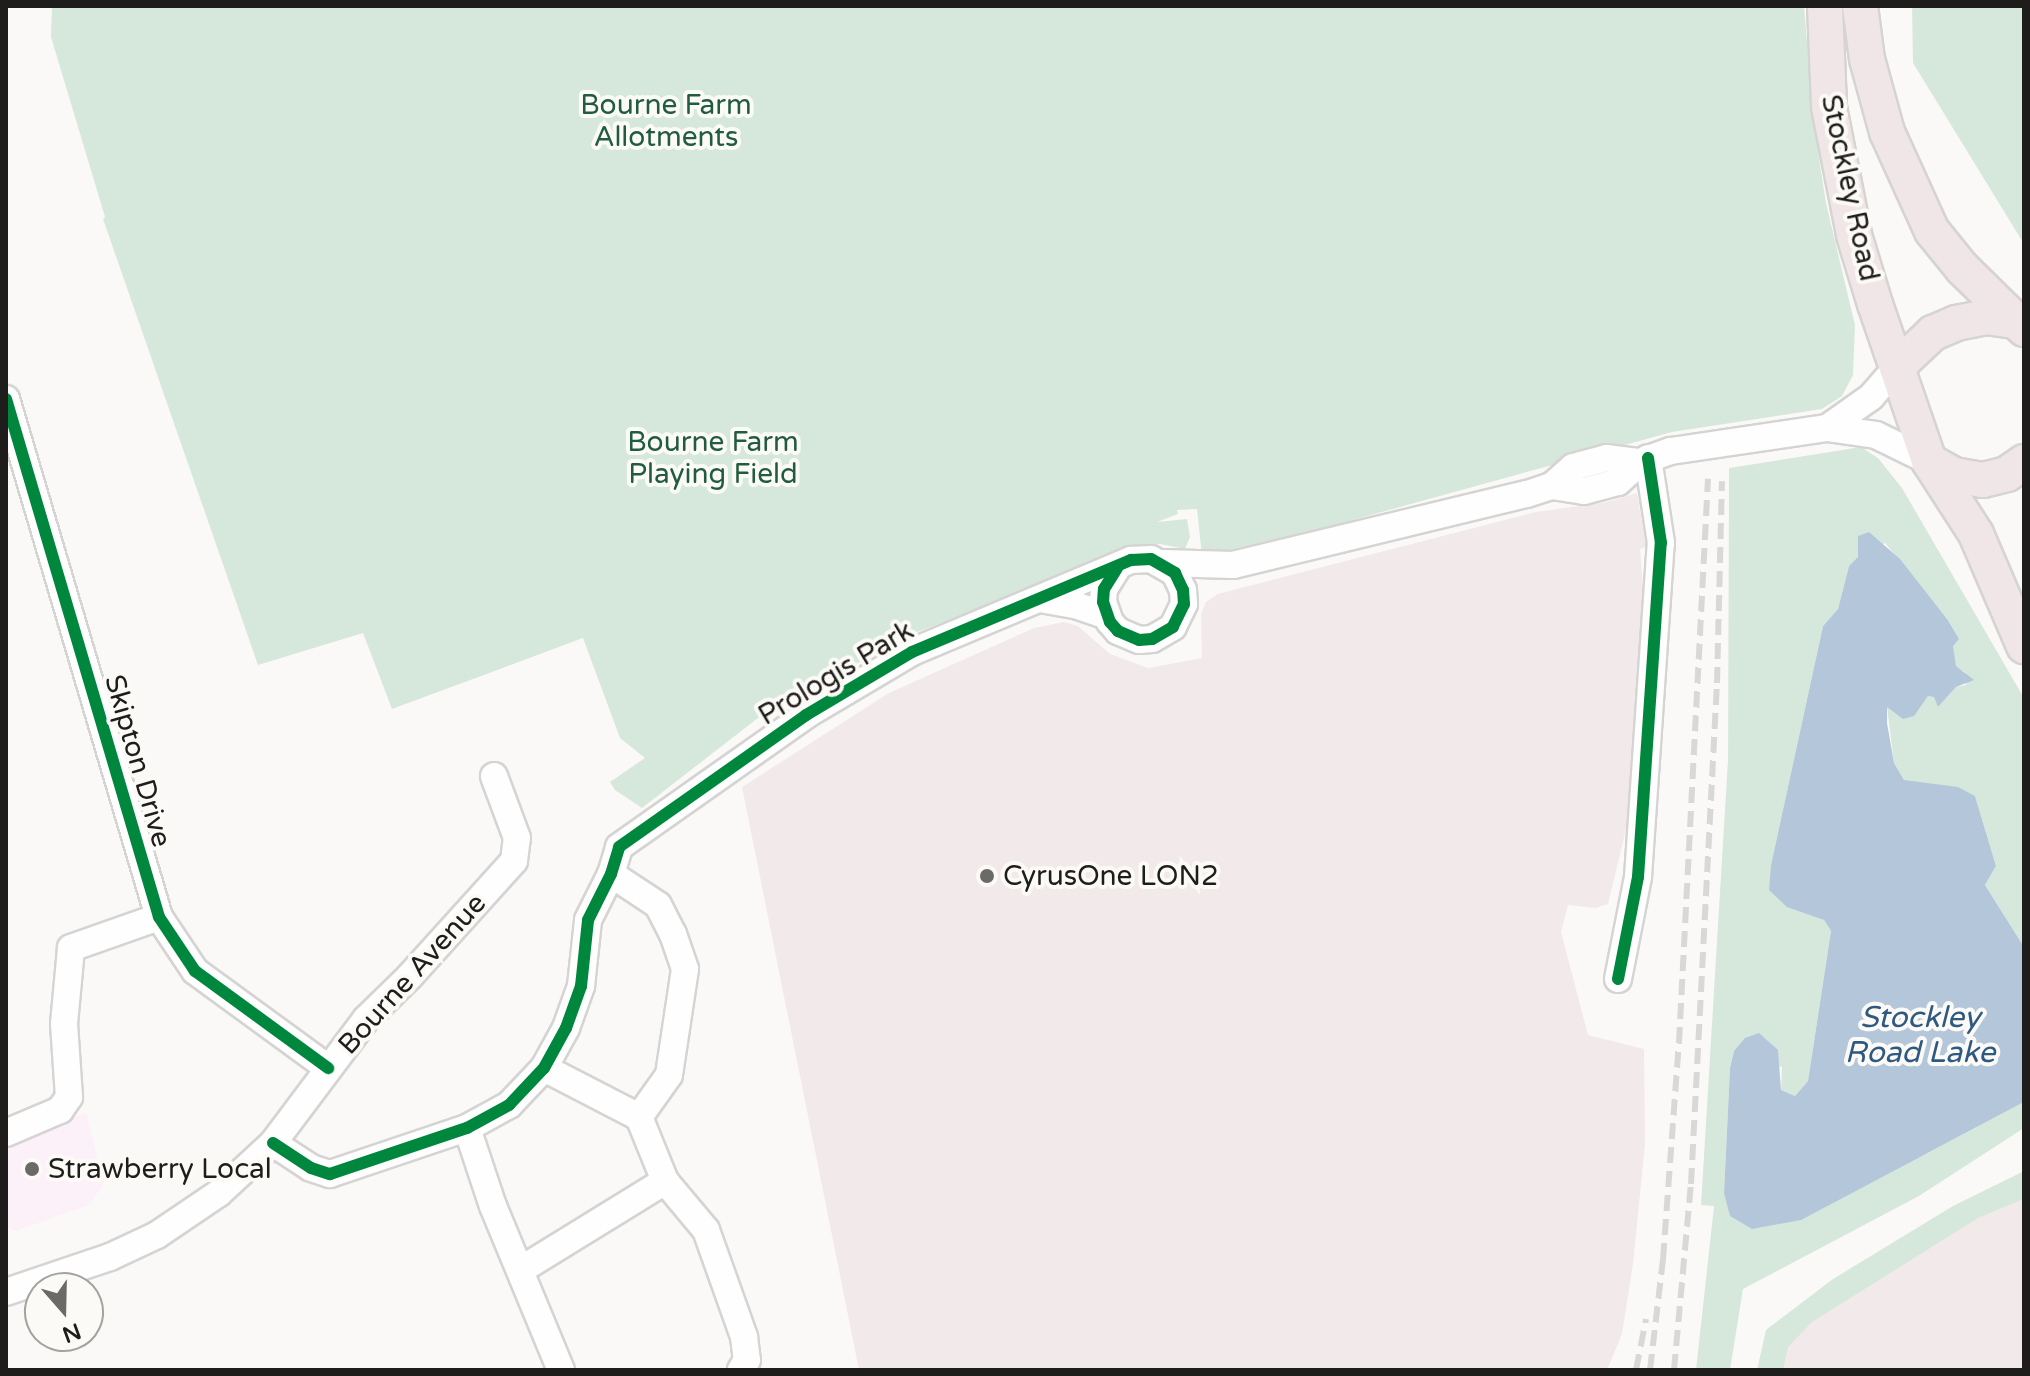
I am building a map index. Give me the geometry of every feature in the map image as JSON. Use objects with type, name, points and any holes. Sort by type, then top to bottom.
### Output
[{"type":"main road","name":"Stockley Road","points":[[1825,6],[1829,107],[1854,235],[1929,461],[1976,534],[2024,646]]},
{"type":"main road","name":"Stockley Road","points":[[1860,6],[1867,59],[1887,132],[1932,231],[2019,325]]},
{"type":"main road","name":"Stockley Road","points":[[1897,367],[1933,333],[1956,323],[1986,317],[2019,325]]},
{"type":"main road","points":[[1929,461],[1954,475],[1983,480],[2007,474],[2024,462]]},
{"type":"street","points":[[1827,428],[1871,397],[1897,367]]},
{"type":"street","name":"Skipton Drive","points":[[6,399],[159,917],[195,971],[328,1068]]},
{"type":"street","points":[[1183,590],[1233,565],[1552,486],[1584,491],[1618,482],[1644,460],[1827,428],[1876,435],[1929,461]]},
{"type":"street","points":[[1618,979],[1638,877],[1661,543],[1644,460]]},
{"type":"street","points":[[1107,616],[1104,589],[1117,568],[1139,558],[1163,563],[1233,565]]},
{"type":"street","points":[[1040,599],[1075,605],[1107,616],[1129,637],[1152,639],[1173,627],[1181,616],[1183,590],[1175,573],[1163,563]]},
{"type":"street","name":"Prologis Park","points":[[538,1075],[571,1014],[581,986],[588,920],[611,874],[619,847],[668,809],[806,715],[912,652],[1117,568]]},
{"type":"street","name":"Bourne Avenue","points":[[6,1292],[110,1257],[157,1235],[219,1193],[273,1143],[366,1019],[397,990],[514,861],[517,838],[494,776]]},
{"type":"street","points":[[611,874],[658,905],[673,934],[685,969],[669,1075],[639,1117]]},
{"type":"street","points":[[6,1133],[60,1110],[69,1097],[64,1024],[71,948],[159,917]]},
{"type":"street","points":[[273,1143],[311,1168],[330,1174],[467,1128],[509,1105],[538,1075],[639,1117],[665,1181],[706,1230],[744,1337],[747,1360],[741,1370]]},
{"type":"street","points":[[467,1128],[493,1206],[522,1269],[561,1370]]},
{"type":"street","points":[[522,1269],[665,1181]]},
{"type":"shaded area","points":[[1637,493],[1646,547],[1640,549],[1644,600],[1628,821],[1608,904],[1596,908],[1568,905],[1561,932],[1588,1035],[1644,1049],[1645,1144],[1633,1264],[1622,1334],[1607,1370],[859,1370],[742,787],[889,693],[1034,628],[1064,622],[1078,626],[1110,654],[1148,668],[1202,658],[1201,614],[1206,602],[1218,594],[1536,512],[1607,502]]},
{"type":"shaded area","points":[[86,1113],[104,1184],[89,1205],[16,1231],[6,1226],[6,1138]]},
{"type":"shaded area","points":[[2024,1199],[2024,1370],[1778,1370],[1796,1319],[1901,1249]]},
{"type":"green space","points":[[52,6],[1804,6],[1814,126],[1826,203],[1855,325],[1853,375],[1842,396],[1822,409],[1672,432],[1324,528],[1202,556],[1197,509],[1177,510],[1178,514],[1157,522],[1187,519],[1190,537],[1185,549],[1160,544],[1139,546],[907,636],[758,718],[642,808],[615,790],[610,782],[645,758],[620,738],[583,638],[392,709],[363,633],[258,665],[103,219],[105,217],[51,37]]},
{"type":"green space","points":[[1912,6],[2024,6],[2024,244],[1913,63]]},
{"type":"green space","points":[[1861,447],[1878,458],[1902,488],[2024,698],[2024,947],[1985,885],[1996,866],[1975,796],[1904,780],[1894,763],[1887,707],[1921,705],[1928,696],[1934,696],[1938,707],[1956,687],[1966,685],[1965,672],[1956,667],[1947,619],[1885,543],[1849,566],[1838,609],[1823,626],[1771,865],[1770,890],[1824,920],[1831,931],[1808,1081],[1795,1096],[1781,1090],[1782,1067],[1734,1051],[1730,1068],[1724,1194],[1926,1154],[2024,1102],[2024,1128],[1919,1196],[1743,1289],[1730,1370],[1696,1370],[1714,1206],[1701,1205],[1728,760],[1729,468]]},
{"type":"green space","points":[[2024,1171],[2024,1199],[1978,1218],[1812,1322],[1788,1347],[1783,1370],[1757,1370],[1766,1330],[1833,1279],[1953,1206]]},
{"type":"water","name":"Stockley Road Lake","points":[[1869,532],[1900,559],[1947,619],[1959,639],[1953,646],[1956,666],[1974,680],[1956,687],[1938,707],[1934,697],[1928,696],[1914,716],[1903,719],[1887,707],[1887,723],[1894,763],[1904,780],[1958,787],[1975,796],[1996,866],[1985,885],[2024,947],[2024,1102],[1801,1220],[1752,1229],[1730,1216],[1724,1193],[1730,1068],[1734,1051],[1745,1038],[1759,1033],[1778,1050],[1781,1090],[1795,1096],[1808,1081],[1831,931],[1824,920],[1787,907],[1769,890],[1771,865],[1823,626],[1838,609],[1849,566],[1858,557],[1858,536]]},
{"type":"railway","points":[[1650,1370],[1663,1259],[1679,1043],[1708,479]]},
{"type":"railway","points":[[1674,1370],[1691,1184],[1717,683],[1722,481]]},
{"type":"railway","points":[[1636,1370],[1646,1319]]},
{"type":"cycle path","points":[[6,399],[159,917],[195,971],[328,1068]]},
{"type":"cycle path","points":[[1618,979],[1638,877],[1661,543],[1648,458]]},
{"type":"cycle path","points":[[273,1143],[311,1168],[330,1174],[467,1128],[509,1105],[544,1068],[566,1028],[581,986],[588,920],[611,874],[619,847],[806,715],[912,652],[1131,560],[1151,559],[1175,573],[1183,590],[1184,604],[1173,627],[1152,639],[1139,640],[1118,631],[1110,622],[1103,602],[1104,589],[1117,568]]},
{"type":"place","name":"CyrusOne LON2","points":[[987,876]]},
{"type":"place","name":"Strawberry Local","points":[[32,1169]]},
{"type":"park label","name":"Bourne Farm Allotments","points":[[666,121]]},
{"type":"park label","name":"Bourne Farm Playing Field","points":[[713,458]]}]
